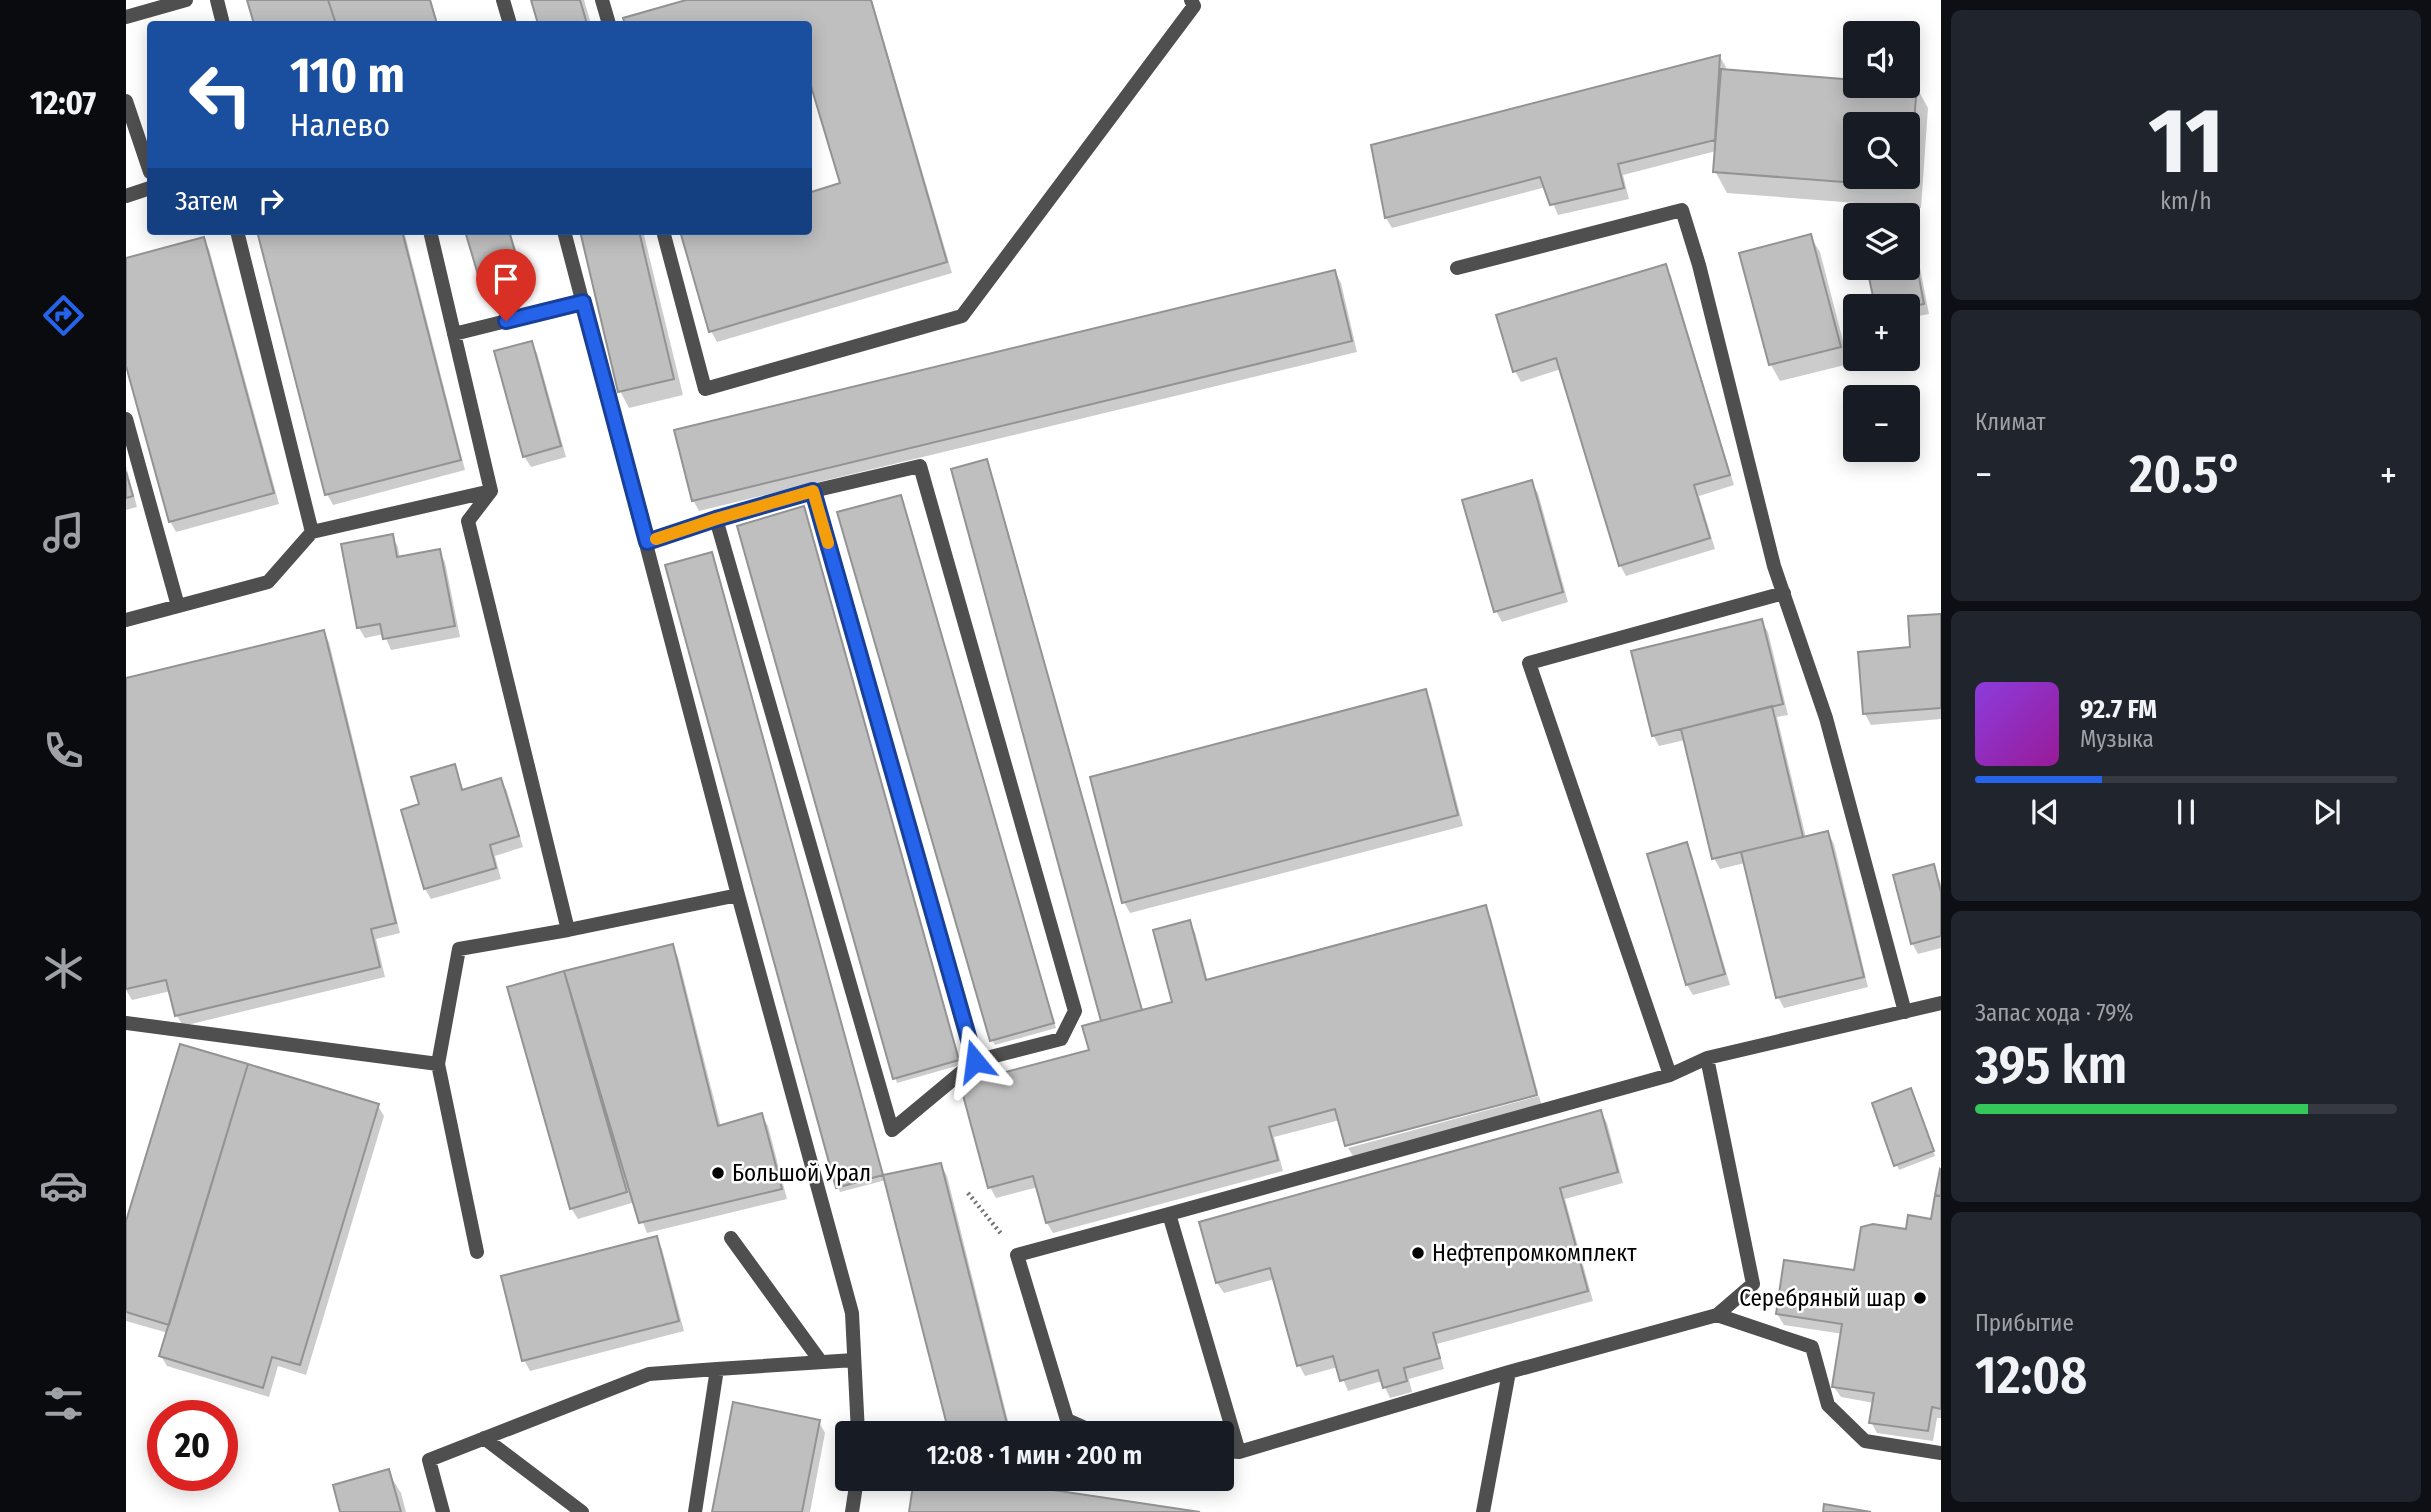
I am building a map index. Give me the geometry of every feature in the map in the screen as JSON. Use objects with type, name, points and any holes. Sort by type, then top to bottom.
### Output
[{"type":"lane","points":[[126,17],[186,0]]},
{"type":"lane","points":[[217,0],[222,21]]},
{"type":"lane","points":[[503,0],[509,21]]},
{"type":"lane","points":[[602,0],[608,21]]},
{"type":"lane","points":[[664,235],[705,389],[962,316],[1198,2]]},
{"type":"lane","points":[[126,101],[147,163]]},
{"type":"lane","points":[[126,196],[147,189]]},
{"type":"lane","points":[[1457,268],[1682,210],[1699,265],[1774,566],[1826,718],[1905,1012]]},
{"type":"lane","points":[[238,235],[312,531]]},
{"type":"lane","points":[[431,235],[491,491]]},
{"type":"lane","points":[[566,235],[738,895],[852,1313],[857,1421]]},
{"type":"lane","points":[[454,334],[583,302]]},
{"type":"lane","points":[[126,419],[178,606]]},
{"type":"lane","points":[[647,542],[716,519],[813,491],[920,466],[1075,1011],[1061,1040],[975,1061],[892,1130],[716,519]]},
{"type":"lane","points":[[126,621],[268,582],[312,531],[491,491]]},
{"type":"lane","points":[[491,491],[468,521],[568,930]]},
{"type":"lane","points":[[813,491],[975,1061]]},
{"type":"lane","points":[[1670,1075],[1529,663],[1784,593]]},
{"type":"lane","points":[[477,1252],[438,1064],[459,949],[738,895]]},
{"type":"lane","points":[[1069,1421],[1017,1255],[1670,1075],[1707,1058],[1941,1003]]},
{"type":"lane","points":[[126,1024],[438,1064]]},
{"type":"lane","points":[[1234,1452],[1717,1315],[1753,1284],[1707,1058]]},
{"type":"lane","points":[[1169,1214],[1239,1452]]},
{"type":"lane","points":[[731,1238],[821,1362]]},
{"type":"lane","points":[[1717,1315],[1812,1347],[1828,1405],[1865,1441],[1941,1453]]},
{"type":"lane","points":[[443,1512],[429,1460],[649,1374],[854,1360]]},
{"type":"lane","points":[[695,1512],[717,1368]]},
{"type":"lane","points":[[1483,1512],[1509,1372]]},
{"type":"lane","points":[[484,1438],[582,1512]]},
{"type":"lane","points":[[852,1512],[855,1491]]},
{"type":"path","points":[[968,1194],[1017,1255]]},
{"type":"building","points":[[247,0],[328,0],[335,21],[253,21]]},
{"type":"building","points":[[328,0],[430,0],[436,21],[335,21]]},
{"type":"building","points":[[531,0],[580,0],[586,21],[537,21]]},
{"type":"building","points":[[686,0],[871,0],[947,262],[709,332],[681,235],[812,235],[812,192],[840,183],[812,89],[812,21],[624,21],[623,18]]},
{"type":"building","points":[[1720,55],[1715,140],[1618,164],[1624,188],[1550,205],[1540,177],[1385,218],[1371,145]]},
{"type":"building","points":[[1721,69],[1843,79],[1843,98],[1916,98],[1915,112],[1843,112],[1843,182],[1713,172]]},
{"type":"building","points":[[1811,234],[1841,347],[1769,365],[1739,253]]},
{"type":"building","points":[[258,235],[403,235],[461,460],[325,495]]},
{"type":"building","points":[[466,235],[510,235],[522,276],[482,288]]},
{"type":"building","points":[[581,235],[640,235],[674,379],[618,392]]},
{"type":"building","points":[[204,237],[274,493],[169,522],[126,366],[126,258]]},
{"type":"building","points":[[1666,264],[1730,475],[1694,485],[1710,538],[1619,566],[1556,358],[1513,372],[1496,315]]},
{"type":"building","points":[[1335,270],[1352,341],[692,501],[674,430]]},
{"type":"building","points":[[1870,280],[1920,280],[1924,304],[1920,305],[1920,294],[1872,294]]},
{"type":"building","points":[[532,341],[561,446],[523,457],[494,351]]},
{"type":"building","points":[[987,459],[1142,1010],[1101,1021],[951,469]]},
{"type":"building","points":[[126,472],[133,496],[126,498]]},
{"type":"building","points":[[1532,480],[1563,592],[1494,612],[1462,500]]},
{"type":"building","points":[[901,495],[1054,1023],[990,1041],[837,512]]},
{"type":"building","points":[[804,506],[959,1060],[893,1079],[737,526]]},
{"type":"building","points":[[393,534],[397,557],[440,549],[455,626],[383,639],[380,624],[357,628],[341,544]]},
{"type":"building","points":[[712,552],[883,1175],[836,1188],[665,565]]},
{"type":"building","points":[[1941,614],[1941,708],[1863,714],[1858,652],[1910,647],[1908,616]]},
{"type":"building","points":[[1762,619],[1783,704],[1652,736],[1631,651]]},
{"type":"building","points":[[324,630],[396,923],[371,929],[380,967],[175,1016],[166,980],[126,989],[126,678]]},
{"type":"building","points":[[1426,689],[1458,815],[1122,903],[1090,777]]},
{"type":"building","points":[[1772,706],[1803,837],[1712,859],[1681,729]]},
{"type":"building","points":[[455,764],[462,790],[501,778],[519,836],[490,845],[496,868],[424,889],[401,810],[419,804],[411,777]]},
{"type":"building","points":[[1828,831],[1864,977],[1776,998],[1741,852]]},
{"type":"building","points":[[1687,842],[1725,974],[1686,985],[1647,854]]},
{"type":"building","points":[[1934,864],[1941,892],[1941,936],[1911,944],[1893,875]]},
{"type":"building","points":[[1486,905],[1537,1095],[1345,1146],[1335,1109],[1269,1127],[1278,1160],[1046,1223],[1033,1176],[988,1188],[960,1084],[1089,1050],[1082,1026],[1172,1002],[1153,930],[1190,920],[1206,980]]},
{"type":"building","points":[[673,944],[718,1126],[762,1113],[782,1189],[639,1223],[564,971]]},
{"type":"building","points":[[564,971],[627,1192],[570,1209],[507,987]]},
{"type":"building","points":[[180,1044],[248,1064],[169,1325],[126,1312],[126,1221]]},
{"type":"building","points":[[248,1064],[379,1104],[300,1365],[272,1357],[263,1388],[159,1356]]},
{"type":"building","points":[[1911,1088],[1934,1151],[1894,1166],[1872,1103]]},
{"type":"building","points":[[1601,1110],[1618,1172],[1560,1188],[1588,1291],[1433,1333],[1440,1358],[1404,1368],[1407,1381],[1383,1388],[1378,1370],[1340,1381],[1333,1356],[1297,1366],[1270,1268],[1216,1283],[1199,1222]]},
{"type":"building","points":[[941,1163],[1006,1421],[946,1421],[883,1175]]},
{"type":"building","points":[[1941,1170],[1941,1196],[1935,1195]]},
{"type":"building","points":[[1935,1195],[1941,1196],[1941,1409],[1932,1407],[1928,1431],[1869,1423],[1874,1393],[1832,1387],[1842,1324],[1776,1314],[1784,1260],[1854,1270],[1861,1227],[1873,1224],[1906,1229],[1908,1215],[1931,1219]]},
{"type":"building","points":[[657,1236],[679,1321],[522,1361],[501,1276]]},
{"type":"building","points":[[733,1402],[820,1420],[802,1512],[712,1512]]},
{"type":"building","points":[[389,1469],[401,1512],[340,1512],[333,1485]]},
{"type":"building","points":[[912,1491],[1059,1491],[1200,1512],[909,1512]]},
{"type":"building","points":[[1824,1504],[1871,1512],[1823,1512]]},
{"type":"slow traffic","points":[[656,539],[813,491],[828,543]]},
{"type":"place","name":"Большой Урал","points":[[718,1173]]},
{"type":"place","name":"Нефтепромкомплект","points":[[1418,1253]]},
{"type":"place","name":"Серебряный шар","points":[[1920,1298]]},
{"type":"route","points":[[506,321],[583,302],[647,542],[813,491],[975,1061]]}]
